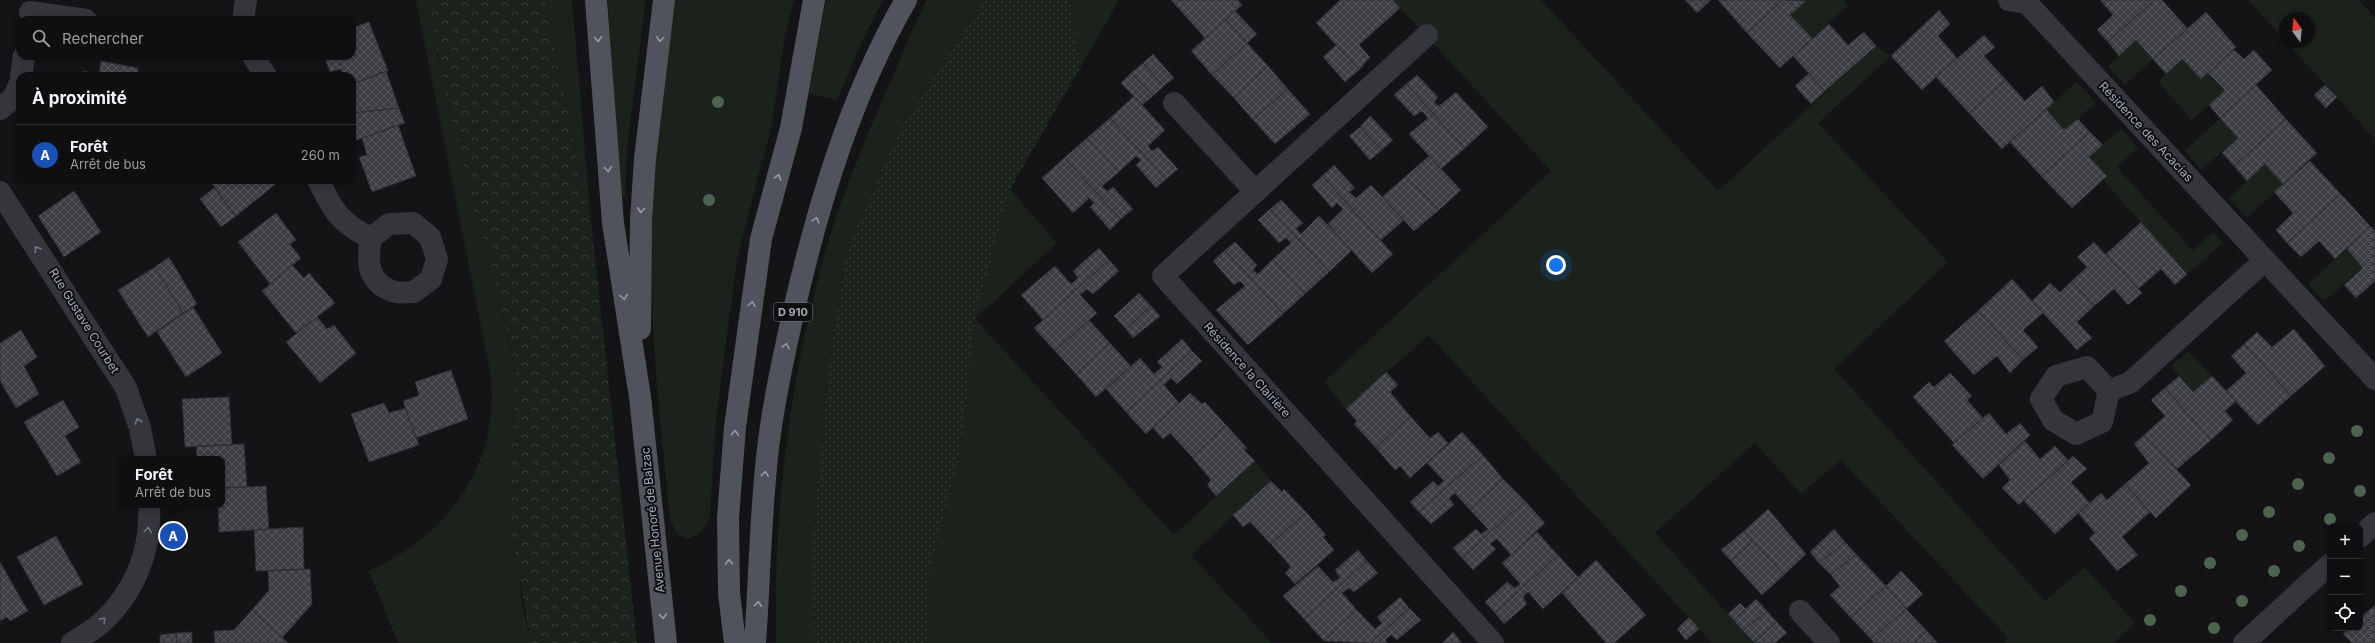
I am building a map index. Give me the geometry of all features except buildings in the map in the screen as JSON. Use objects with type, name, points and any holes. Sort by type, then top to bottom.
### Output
[{"type":"main road","points":[[596,0],[613,223],[640,397]]},
{"type":"main road","points":[[640,397],[641,220],[645,159],[664,0]]},
{"type":"main road","points":[[735,643],[729,593],[728,518],[735,427],[761,239],[791,128],[814,0]]},
{"type":"main road","name":"D 910","points":[[755,643],[766,471],[779,374],[811,234],[842,139],[882,41],[906,0]]},
{"type":"main road","name":"Avenue Honoré de Balzac","points":[[640,397],[666,643]]},
{"type":"street","points":[[244,16],[246,0]]},
{"type":"street","name":"Résidence des Acacias","points":[[2018,2],[2375,379]]},
{"type":"street","points":[[30,11],[61,16]]},
{"type":"street","name":"Résidence la Clairière","points":[[1427,35],[1163,276],[1493,643]]},
{"type":"street","points":[[22,72],[23,60]]},
{"type":"street","points":[[256,60],[263,72]]},
{"type":"street","points":[[0,109],[13,98],[16,92]]},
{"type":"street","points":[[1174,103],[1255,191]]},
{"type":"street","points":[[320,184],[334,211],[352,229],[371,238]]},
{"type":"street","name":"Rue Gustave Courbet","points":[[0,192],[126,388],[140,428],[145,456]]},
{"type":"street","points":[[2109,391],[2131,382],[2264,261]]},
{"type":"street","points":[[72,643],[100,624],[127,596],[144,555],[150,508]]},
{"type":"street","points":[[2363,534],[2375,523]]},
{"type":"street","points":[[2244,643],[2327,567]]},
{"type":"street","points":[[1800,611],[1829,643]]},
{"type":"green space","points":[[416,0],[429,0],[437,53],[466,180],[498,292],[516,371],[512,446],[521,598],[531,643],[398,643],[369,571],[398,556],[423,537],[446,516],[464,492],[478,465],[487,436],[492,405],[490,372]]},
{"type":"green space","points":[[429,0],[545,0],[592,230],[637,643],[531,643],[511,529],[512,446],[516,371],[498,292],[466,180],[437,53]]},
{"type":"green space","points":[[545,0],[572,0],[592,230]]},
{"type":"green space","points":[[608,0],[646,0],[627,147],[625,197],[619,197]]},
{"type":"green space","points":[[675,0],[794,0],[785,35],[772,124],[737,259],[716,420],[710,516],[701,532],[685,539],[676,532],[670,520],[658,400],[652,319],[651,279],[652,198],[656,148]]},
{"type":"green space","points":[[826,0],[883,0],[862,42],[837,100],[809,93]]},
{"type":"green space","points":[[927,0],[985,0],[901,127],[847,250],[830,357],[812,545],[814,643],[776,643],[776,592],[781,490],[787,439],[804,338],[835,219],[865,140]]},
{"type":"green space","points":[[985,0],[1072,0],[1070,6],[1080,68],[1010,189],[975,319],[961,450],[929,575],[929,643],[814,643],[812,545],[830,357],[847,250],[901,127]]},
{"type":"green space","points":[[1072,0],[1119,0],[1080,68],[1070,6]]},
{"type":"green space","points":[[1393,0],[1541,0],[1718,191],[1876,46],[1891,56],[1818,123],[1948,262],[1834,369],[2045,601],[2085,567],[2135,623],[2114,643],[2003,643],[2008,638],[1841,460],[1801,494],[1755,443],[1655,533],[1754,643],[1712,643],[1429,335],[1346,409],[1324,382],[1551,171]]},
{"type":"green space","points":[[1807,0],[1843,0],[1848,6],[1812,38],[1790,15]]},
{"type":"green space","points":[[2248,0],[2359,0],[2375,18],[2375,139],[2292,48],[2315,48],[2315,12],[2279,12],[2279,34]]},
{"type":"green space","points":[[2136,40],[2153,59],[2125,85],[2108,66]]},
{"type":"green space","points":[[2182,59],[2200,79],[2208,73],[2225,90],[2192,120],[2158,82]]},
{"type":"green space","points":[[2077,82],[2096,103],[2064,130],[2046,109]]},
{"type":"green space","points":[[2220,118],[2238,138],[2201,170],[2185,151]]},
{"type":"green space","points":[[2121,129],[2138,148],[2117,167],[2193,251],[2213,232],[2223,243],[2187,274],[2103,180],[2107,176],[2089,157]]},
{"type":"green space","points":[[2265,164],[2283,184],[2247,218],[2229,198]]},
{"type":"green space","points":[[1010,189],[1057,243],[975,319]]},
{"type":"green space","points":[[2347,249],[2363,268],[2324,301],[2308,284]]},
{"type":"green space","points":[[975,319],[1174,535],[1255,461],[1271,481],[1191,555],[1272,643],[929,643],[929,575],[961,450]]},
{"type":"green space","points":[[2189,351],[2212,376],[2193,392],[2171,366]]},
{"type":"place","name":"Forêt","points":[[173,536]]}]
